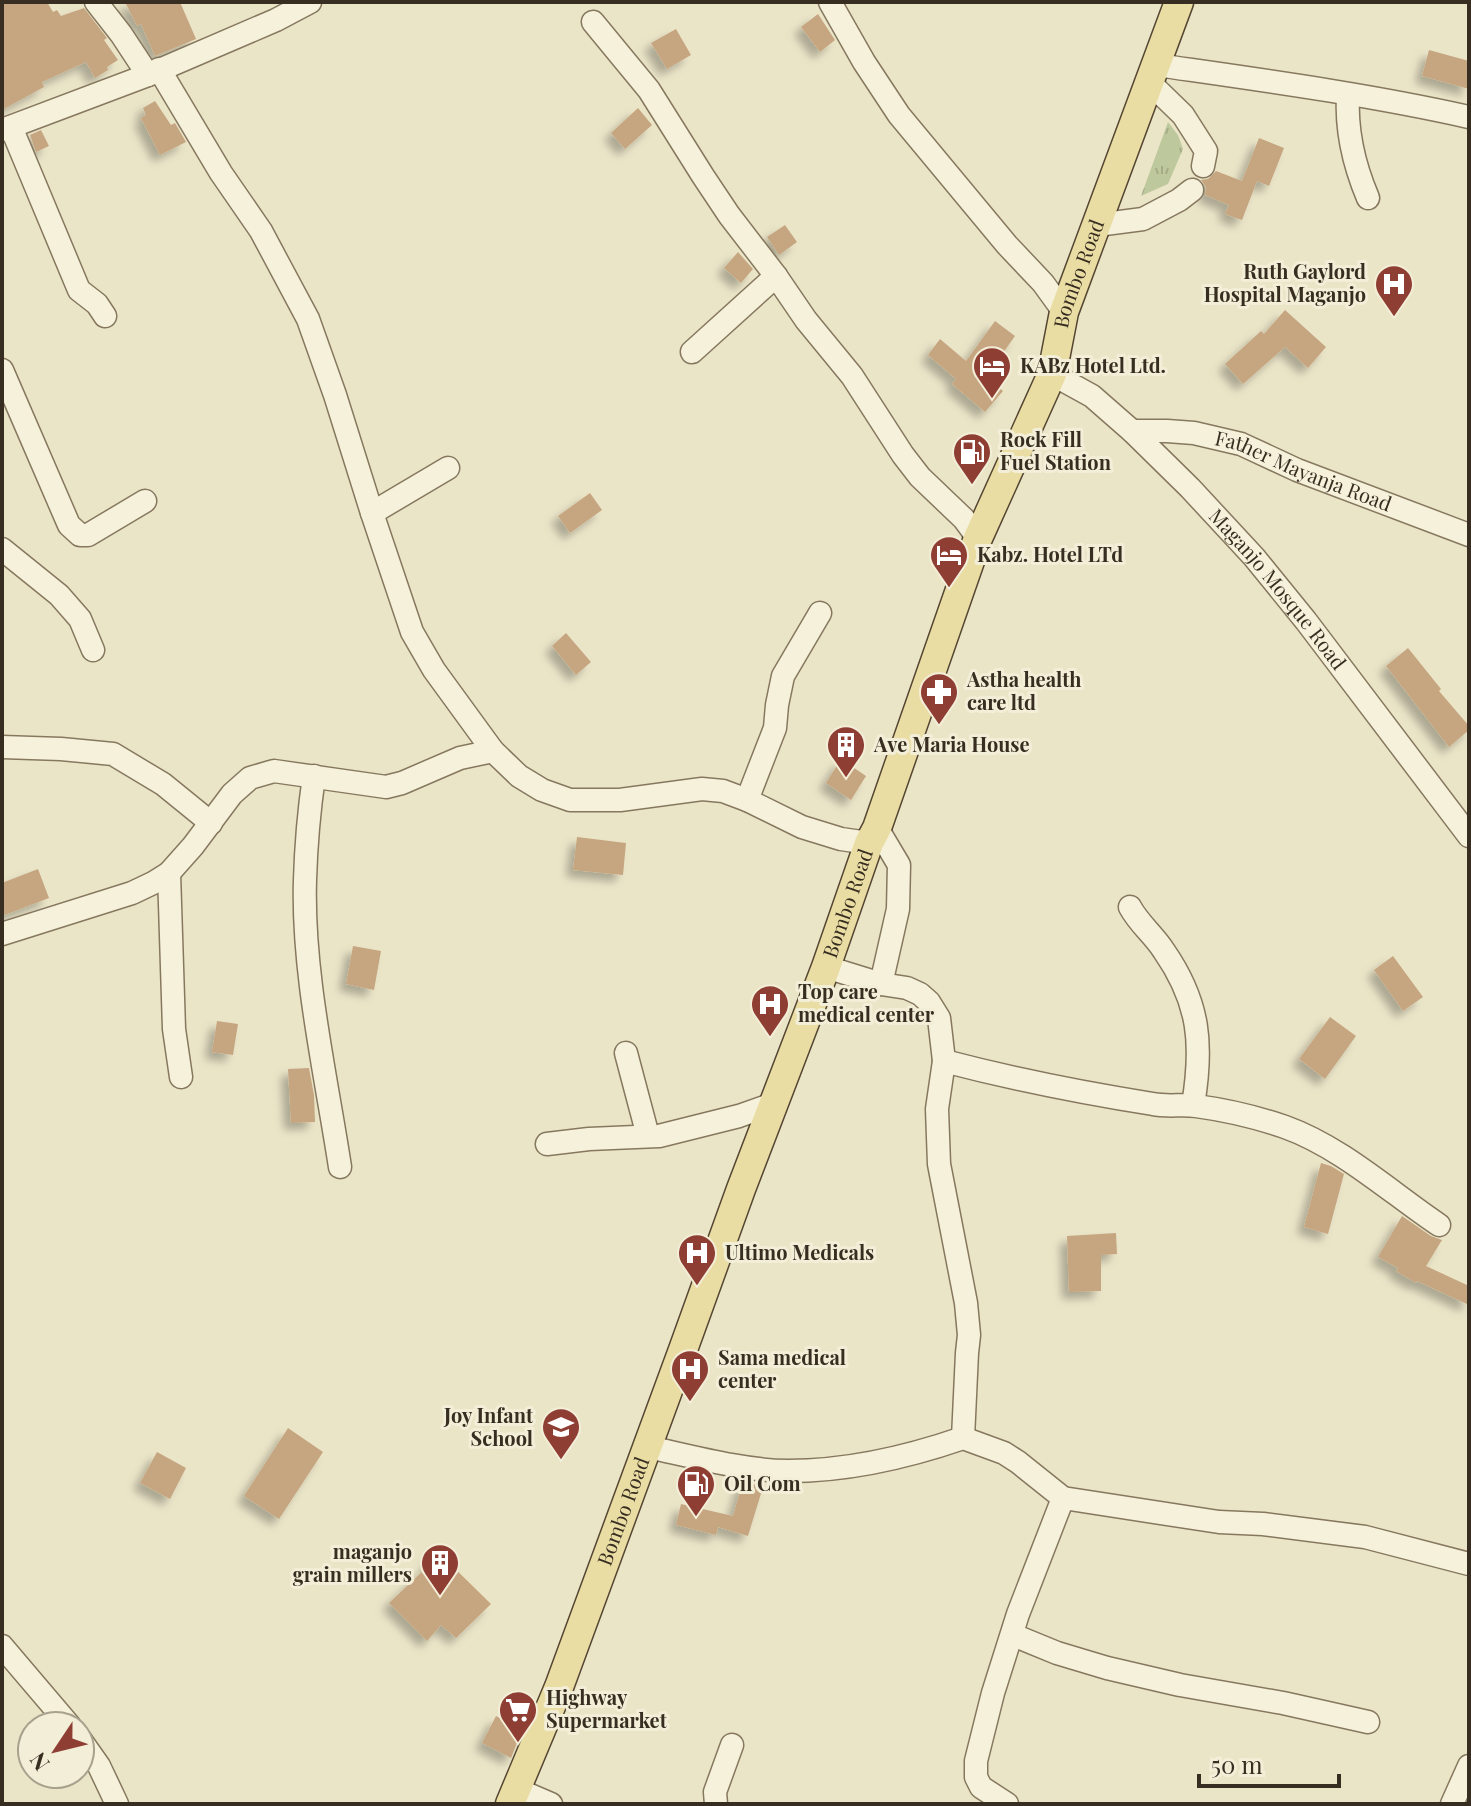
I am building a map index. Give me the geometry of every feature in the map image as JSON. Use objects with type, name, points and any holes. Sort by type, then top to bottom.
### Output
[{"type":"main road","name":"Bombo Road","points":[[513,1796],[559,1687],[741,1189],[826,967],[978,538],[1052,374],[1064,312],[1179,2]]},
{"type":"street","points":[[96,2],[154,72],[261,231],[308,319],[412,632],[434,670],[493,751],[519,776],[542,790],[570,800],[620,800],[702,789],[723,791],[802,827],[841,839],[873,836],[899,865],[898,909],[881,984]]},
{"type":"street","points":[[105,316],[97,304],[79,290],[6,128],[154,72],[276,20],[310,2]]},
{"type":"street","points":[[830,2],[899,115],[1007,245],[1043,283],[1064,312]]},
{"type":"street","points":[[593,22],[649,90],[729,215],[806,320],[852,376],[903,455],[978,538]]},
{"type":"street","points":[[1153,74],[1291,84],[1469,117]]},
{"type":"street","points":[[1153,74],[1206,151],[1203,166]]},
{"type":"street","points":[[1348,95],[1351,147],[1368,198]]},
{"type":"street","points":[[1097,225],[1143,219],[1192,190]]},
{"type":"street","points":[[692,352],[776,276]]},
{"type":"street","points":[[2,370],[69,525],[80,535],[88,535],[145,501]]},
{"type":"street","name":"Maganjo Mosque Road","points":[[1052,374],[1092,396],[1132,431],[1254,557],[1469,836]]},
{"type":"street","name":"Father Mayanja Road","points":[[1132,431],[1194,433],[1241,444],[1297,470],[1469,535]]},
{"type":"street","points":[[372,513],[448,468]]},
{"type":"street","points":[[2,549],[59,595],[80,619],[93,650]]},
{"type":"street","points":[[747,800],[775,728],[783,676],[820,613]]},
{"type":"street","points":[[2,747],[113,754],[163,784],[211,823]]},
{"type":"street","points":[[2,934],[132,893],[169,873],[232,794],[250,778],[274,771],[386,787],[460,758],[493,751]]},
{"type":"street","points":[[314,776],[304,882],[306,930],[313,1000],[340,1167]]},
{"type":"street","points":[[169,873],[174,1029],[181,1077]]},
{"type":"street","points":[[1130,907],[1135,917],[1164,949],[1187,990],[1198,1034],[1199,1059],[1193,1105]]},
{"type":"street","points":[[826,967],[881,984],[907,988],[929,1002],[939,1018],[944,1061],[937,1109],[939,1164],[966,1303],[969,1335],[963,1438]]},
{"type":"street","points":[[626,1053],[648,1136]]},
{"type":"street","points":[[944,1061],[1086,1094],[1156,1105],[1193,1105],[1287,1127],[1358,1167],[1439,1225]]},
{"type":"street","points":[[547,1144],[659,1136],[725,1120],[773,1104]]},
{"type":"street","points":[[648,1447],[786,1471],[880,1461],[930,1450],[963,1438],[1004,1453],[1063,1498],[1219,1522],[1263,1524],[1365,1537],[1469,1564]]},
{"type":"street","points":[[1007,1804],[981,1787],[976,1777],[976,1761],[1018,1614],[1063,1498]]},
{"type":"street","points":[[1013,1635],[1057,1653],[1107,1668],[1368,1722]]},
{"type":"street","points":[[2,1646],[56,1710]]},
{"type":"street","points":[[716,1804],[715,1792],[732,1745]]},
{"type":"street","points":[[96,1762],[117,1804]]},
{"type":"street","points":[[1452,1804],[1469,1766]]},
{"type":"street","points":[[513,1796],[551,1804]]},
{"type":"green space","points":[[1168,122],[1178,135],[1183,149],[1168,184],[1141,196]]},
{"type":"building","points":[[2,2],[47,2],[53,12],[57,10],[61,16],[84,8],[107,38],[104,40],[118,60],[95,78],[86,62],[42,82],[44,87],[2,110]]},
{"type":"building","points":[[125,2],[180,2],[196,39],[155,56],[141,24],[137,26]]},
{"type":"building","points":[[818,14],[835,40],[820,52],[801,27]]},
{"type":"building","points":[[676,29],[691,55],[667,69],[651,43]]},
{"type":"building","points":[[1429,50],[1469,61],[1469,89],[1422,76]]},
{"type":"building","points":[[155,101],[171,125],[175,123],[186,142],[160,155],[141,118],[146,115],[143,108]]},
{"type":"building","points":[[638,108],[652,125],[625,149],[611,133]]},
{"type":"building","points":[[41,130],[49,146],[36,152],[30,135]]},
{"type":"building","points":[[1259,138],[1284,148],[1269,186],[1257,181],[1242,220],[1225,214],[1229,205],[1205,195],[1206,187],[1201,180],[1208,179],[1216,171],[1242,181]]},
{"type":"building","points":[[785,225],[797,242],[779,255],[767,237]]},
{"type":"building","points":[[738,252],[753,269],[741,283],[724,268]]},
{"type":"building","points":[[1285,310],[1326,347],[1308,368],[1285,347],[1243,384],[1225,364],[1261,331],[1264,334]]},
{"type":"building","points":[[995,321],[1015,336],[986,377],[1003,391],[985,412],[952,384],[956,379],[928,355],[940,339],[966,361]]},
{"type":"building","points":[[590,493],[602,510],[570,533],[558,516]]},
{"type":"building","points":[[566,633],[591,662],[576,675],[552,646]]},
{"type":"building","points":[[1408,648],[1469,726],[1469,730],[1449,747],[1386,666]]},
{"type":"building","name":"Ave Maria House","points":[[841,759],[866,776],[851,800],[826,783]]},
{"type":"building","points":[[577,837],[626,843],[623,875],[573,870]]},
{"type":"building","points":[[38,869],[49,898],[2,916],[2,883]]},
{"type":"building","points":[[353,946],[381,951],[374,990],[346,984]]},
{"type":"building","points":[[1393,956],[1423,997],[1403,1011],[1374,970]]},
{"type":"building","points":[[1330,1017],[1356,1036],[1325,1079],[1299,1059]]},
{"type":"building","points":[[217,1021],[238,1024],[233,1055],[212,1052]]},
{"type":"building","points":[[309,1068],[315,1122],[291,1123],[288,1069]]},
{"type":"building","points":[[1321,1163],[1344,1174],[1328,1234],[1304,1227]]},
{"type":"building","points":[[1402,1216],[1442,1240],[1426,1266],[1469,1286],[1469,1305],[1416,1283],[1378,1257]]},
{"type":"building","points":[[1116,1233],[1117,1254],[1101,1255],[1101,1291],[1069,1292],[1067,1236]]},
{"type":"building","points":[[288,1428],[323,1452],[279,1519],[244,1496]]},
{"type":"building","points":[[157,1452],[186,1468],[170,1499],[140,1483]]},
{"type":"building","points":[[743,1481],[763,1487],[748,1536],[718,1527],[716,1535],[676,1525],[681,1504],[733,1516]]},
{"type":"building","name":"maganjo grain millers","points":[[436,1550],[491,1604],[456,1638],[441,1625],[427,1641],[389,1603],[426,1568]]},
{"type":"building","points":[[496,1716],[522,1730],[511,1758],[482,1743]]},
{"type":"place","name":"Ruth Gaylord Hospital Maganjo","points":[[1394,318]]},
{"type":"place","name":"KABz Hotel Ltd.","points":[[992,400]]},
{"type":"place","name":"Rock Fill Fuel Station","points":[[972,486]]},
{"type":"place","name":"Kabz. Hotel LTd","points":[[949,589]]},
{"type":"place","name":"Astha health care ltd","points":[[939,726]]},
{"type":"place","name":"Ave Maria House","points":[[846,779]]},
{"type":"place","name":"Top care medical center","points":[[770,1038]]},
{"type":"place","name":"Ultimo Medicals","points":[[697,1287]]},
{"type":"place","name":"Sama medical center","points":[[690,1403]]},
{"type":"place","name":"Joy Infant School","points":[[561,1461]]},
{"type":"place","name":"Oil Com","points":[[696,1518]]},
{"type":"place","name":"maganjo grain millers","points":[[440,1597]]},
{"type":"place","name":"Highway Supermarket","points":[[518,1744]]}]
